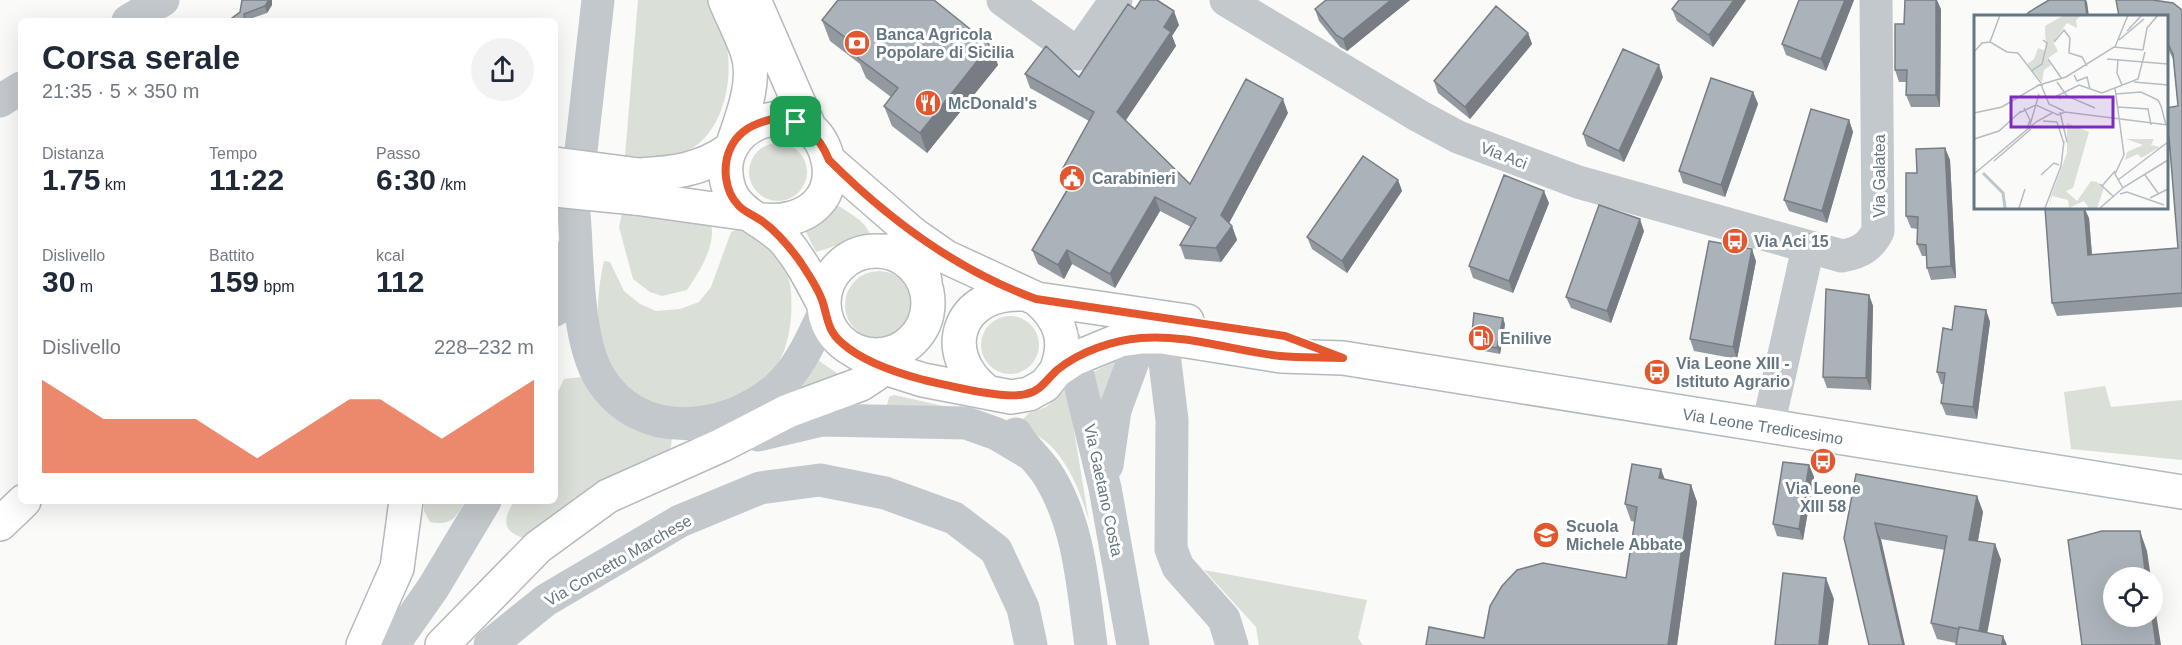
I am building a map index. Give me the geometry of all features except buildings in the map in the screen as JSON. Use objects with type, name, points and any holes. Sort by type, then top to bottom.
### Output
[{"type":"main road","points":[[725,0],[748,53],[750,78],[747,102],[725,164],[730,192],[738,205],[784,240],[800,262],[824,308],[835,336],[856,352],[893,359],[923,380],[1011,397],[1029,394],[1045,385],[1064,356],[1120,340],[1152,337],[1281,356],[1343,358]]},
{"type":"main road","points":[[558,165],[779,222],[796,219],[812,209],[823,195],[829,178],[829,160],[822,144],[811,131],[754,0]]},
{"type":"main road","points":[[565,201],[637,186],[714,161],[746,129],[762,121],[779,118],[796,122],[811,131]]},
{"type":"main road","points":[[829,160],[926,248],[1029,296],[1049,310],[1059,323],[1064,356]]},
{"type":"main road","points":[[824,308],[826,285],[836,269],[843,264],[867,251],[926,248]]},
{"type":"main road","points":[[442,645],[538,547],[608,496],[722,445],[788,411],[861,384],[893,359],[915,339],[928,311],[926,248]]},
{"type":"main road","points":[[886,251],[901,257],[914,267],[923,279],[928,295]]},
{"type":"main road","points":[[990,393],[971,380],[962,364],[958,346],[961,327],[971,311],[985,299],[1002,293],[1285,336],[1343,358]]},
{"type":"main road","name":"Via Leone Tredicesimo","points":[[1343,358],[2182,492]]},
{"type":"main road","points":[[0,524],[21,504]]},
{"type":"main road","points":[[363,645],[397,568],[406,504]]},
{"type":"street","points":[[133,18],[163,0]]},
{"type":"street","points":[[558,293],[565,201],[598,0]]},
{"type":"street","points":[[1004,0],[1078,54],[1116,0]]},
{"type":"street","name":"Via Aci","points":[[1226,0],[1458,137],[1578,182],[1808,248]]},
{"type":"street","name":"Via Galatea","points":[[1808,248],[1842,256],[1853,254],[1873,241],[1878,231],[1876,0]]},
{"type":"street","points":[[0,101],[18,90]]},
{"type":"street","points":[[565,201],[584,330],[593,362],[601,378],[622,401],[652,419],[684,425],[702,424],[749,408],[777,388],[790,374],[805,354],[824,308]]},
{"type":"street","points":[[1768,426],[1808,248]]},
{"type":"street","points":[[1105,488],[1114,410],[1152,337]]},
{"type":"street","points":[[1152,337],[1172,420],[1171,549],[1178,567],[1224,619],[1232,645]]},
{"type":"street","name":"Via Gaetano Costa","points":[[1064,356],[1105,488],[1133,645]]},
{"type":"street","points":[[990,393],[1027,452],[1050,477],[1077,547],[1091,645]]},
{"type":"street","points":[[722,445],[789,426],[822,420],[943,422],[966,423],[997,434],[1027,452]]},
{"type":"street","name":"Via Concetto Marchese","points":[[490,645],[546,600],[680,521],[760,488],[819,480],[885,493],[954,518],[996,550],[1023,608],[1031,645]]},
{"type":"street","points":[[393,645],[439,578],[483,504]]},
{"type":"shaded area","points":[[638,0],[709,0],[726,42],[727,90],[718,119],[701,142],[682,153],[666,157],[625,156]]},
{"type":"shaded area","points":[[772,143],[784,143],[799,151],[807,166],[807,178],[799,193],[784,201],[772,201],[757,193],[749,178],[749,166],[757,151]]},
{"type":"shaded area","points":[[836,204],[862,222],[870,237],[816,252],[806,232],[827,218]]},
{"type":"shaded area","points":[[623,209],[710,220],[712,238],[710,247],[702,266],[687,290],[662,296],[650,292],[633,279],[619,227]]},
{"type":"shaded area","points":[[738,229],[756,238],[773,253],[786,272],[789,281],[790,327],[784,350],[773,371],[765,380],[751,389],[715,404],[698,408],[663,407],[634,394],[618,380],[601,344],[598,303],[604,261],[610,262],[624,291],[640,304],[656,311],[680,309],[699,302],[711,287],[731,232]]},
{"type":"shaded area","points":[[886,271],[898,277],[907,286],[913,298],[911,318],[903,329],[886,339],[872,339],[855,329],[847,318],[845,298],[855,281],[866,273]]},
{"type":"shaded area","points":[[1010,316],[1026,321],[1034,329],[1039,345],[1034,361],[1026,369],[1010,374],[994,369],[986,361],[981,345],[986,329],[994,321]]},
{"type":"shaded area","points":[[1118,359],[1098,419],[1090,374]]},
{"type":"shaded area","points":[[818,360],[841,376],[791,394]]},
{"type":"shaded area","points":[[581,377],[672,437],[671,447],[655,459],[597,485],[561,510],[528,539],[509,530],[507,515],[512,504],[558,504],[558,392],[564,379]]},
{"type":"shaded area","points":[[2105,386],[2111,407],[2182,400],[2182,460],[2071,449],[2064,392]]},
{"type":"shaded area","points":[[1067,388],[1089,521],[1066,465],[1053,448],[1029,428],[1023,419],[1029,413],[1046,407]]},
{"type":"shaded area","points":[[894,395],[957,409],[887,405],[889,397]]},
{"type":"shaded area","points":[[424,504],[463,504],[452,519],[443,523],[430,522],[424,511]]},
{"type":"shaded area","points":[[1204,570],[1367,600],[1358,638],[1363,645],[1259,645],[1256,627]]},
{"type":"place","name":"Banca Agricola Popolare di Sicilia","points":[[857,43]]},
{"type":"place","name":"McDonald's","points":[[928,103]]},
{"type":"place","name":"Carabinieri","points":[[1072,178]]},
{"type":"place","name":"Via Aci 15","points":[[1735,241]]},
{"type":"place","name":"Enilive","points":[[1481,338]]},
{"type":"place","name":"Via Leone XIII - Istituto Agrario","points":[[1657,372]]},
{"type":"place","name":"Via Leone XIII 58","points":[[1823,461]]},
{"type":"place","name":"Scuola Michele Abbate","points":[[1546,535]]},
{"type":"route","points":[[779,118],[796,122],[811,131],[822,144],[829,160],[850,181],[913,234],[946,256],[1021,294],[1036,299],[1285,336],[1343,358],[1281,356],[1162,337],[1142,337],[1120,340],[1074,359],[1056,371],[1045,385],[1029,394],[1011,397],[923,380],[885,368],[844,346],[835,336],[828,325],[823,303],[810,277],[784,240],[761,220],[738,205],[730,192],[725,164],[734,141],[746,129],[762,121],[779,118]]}]
